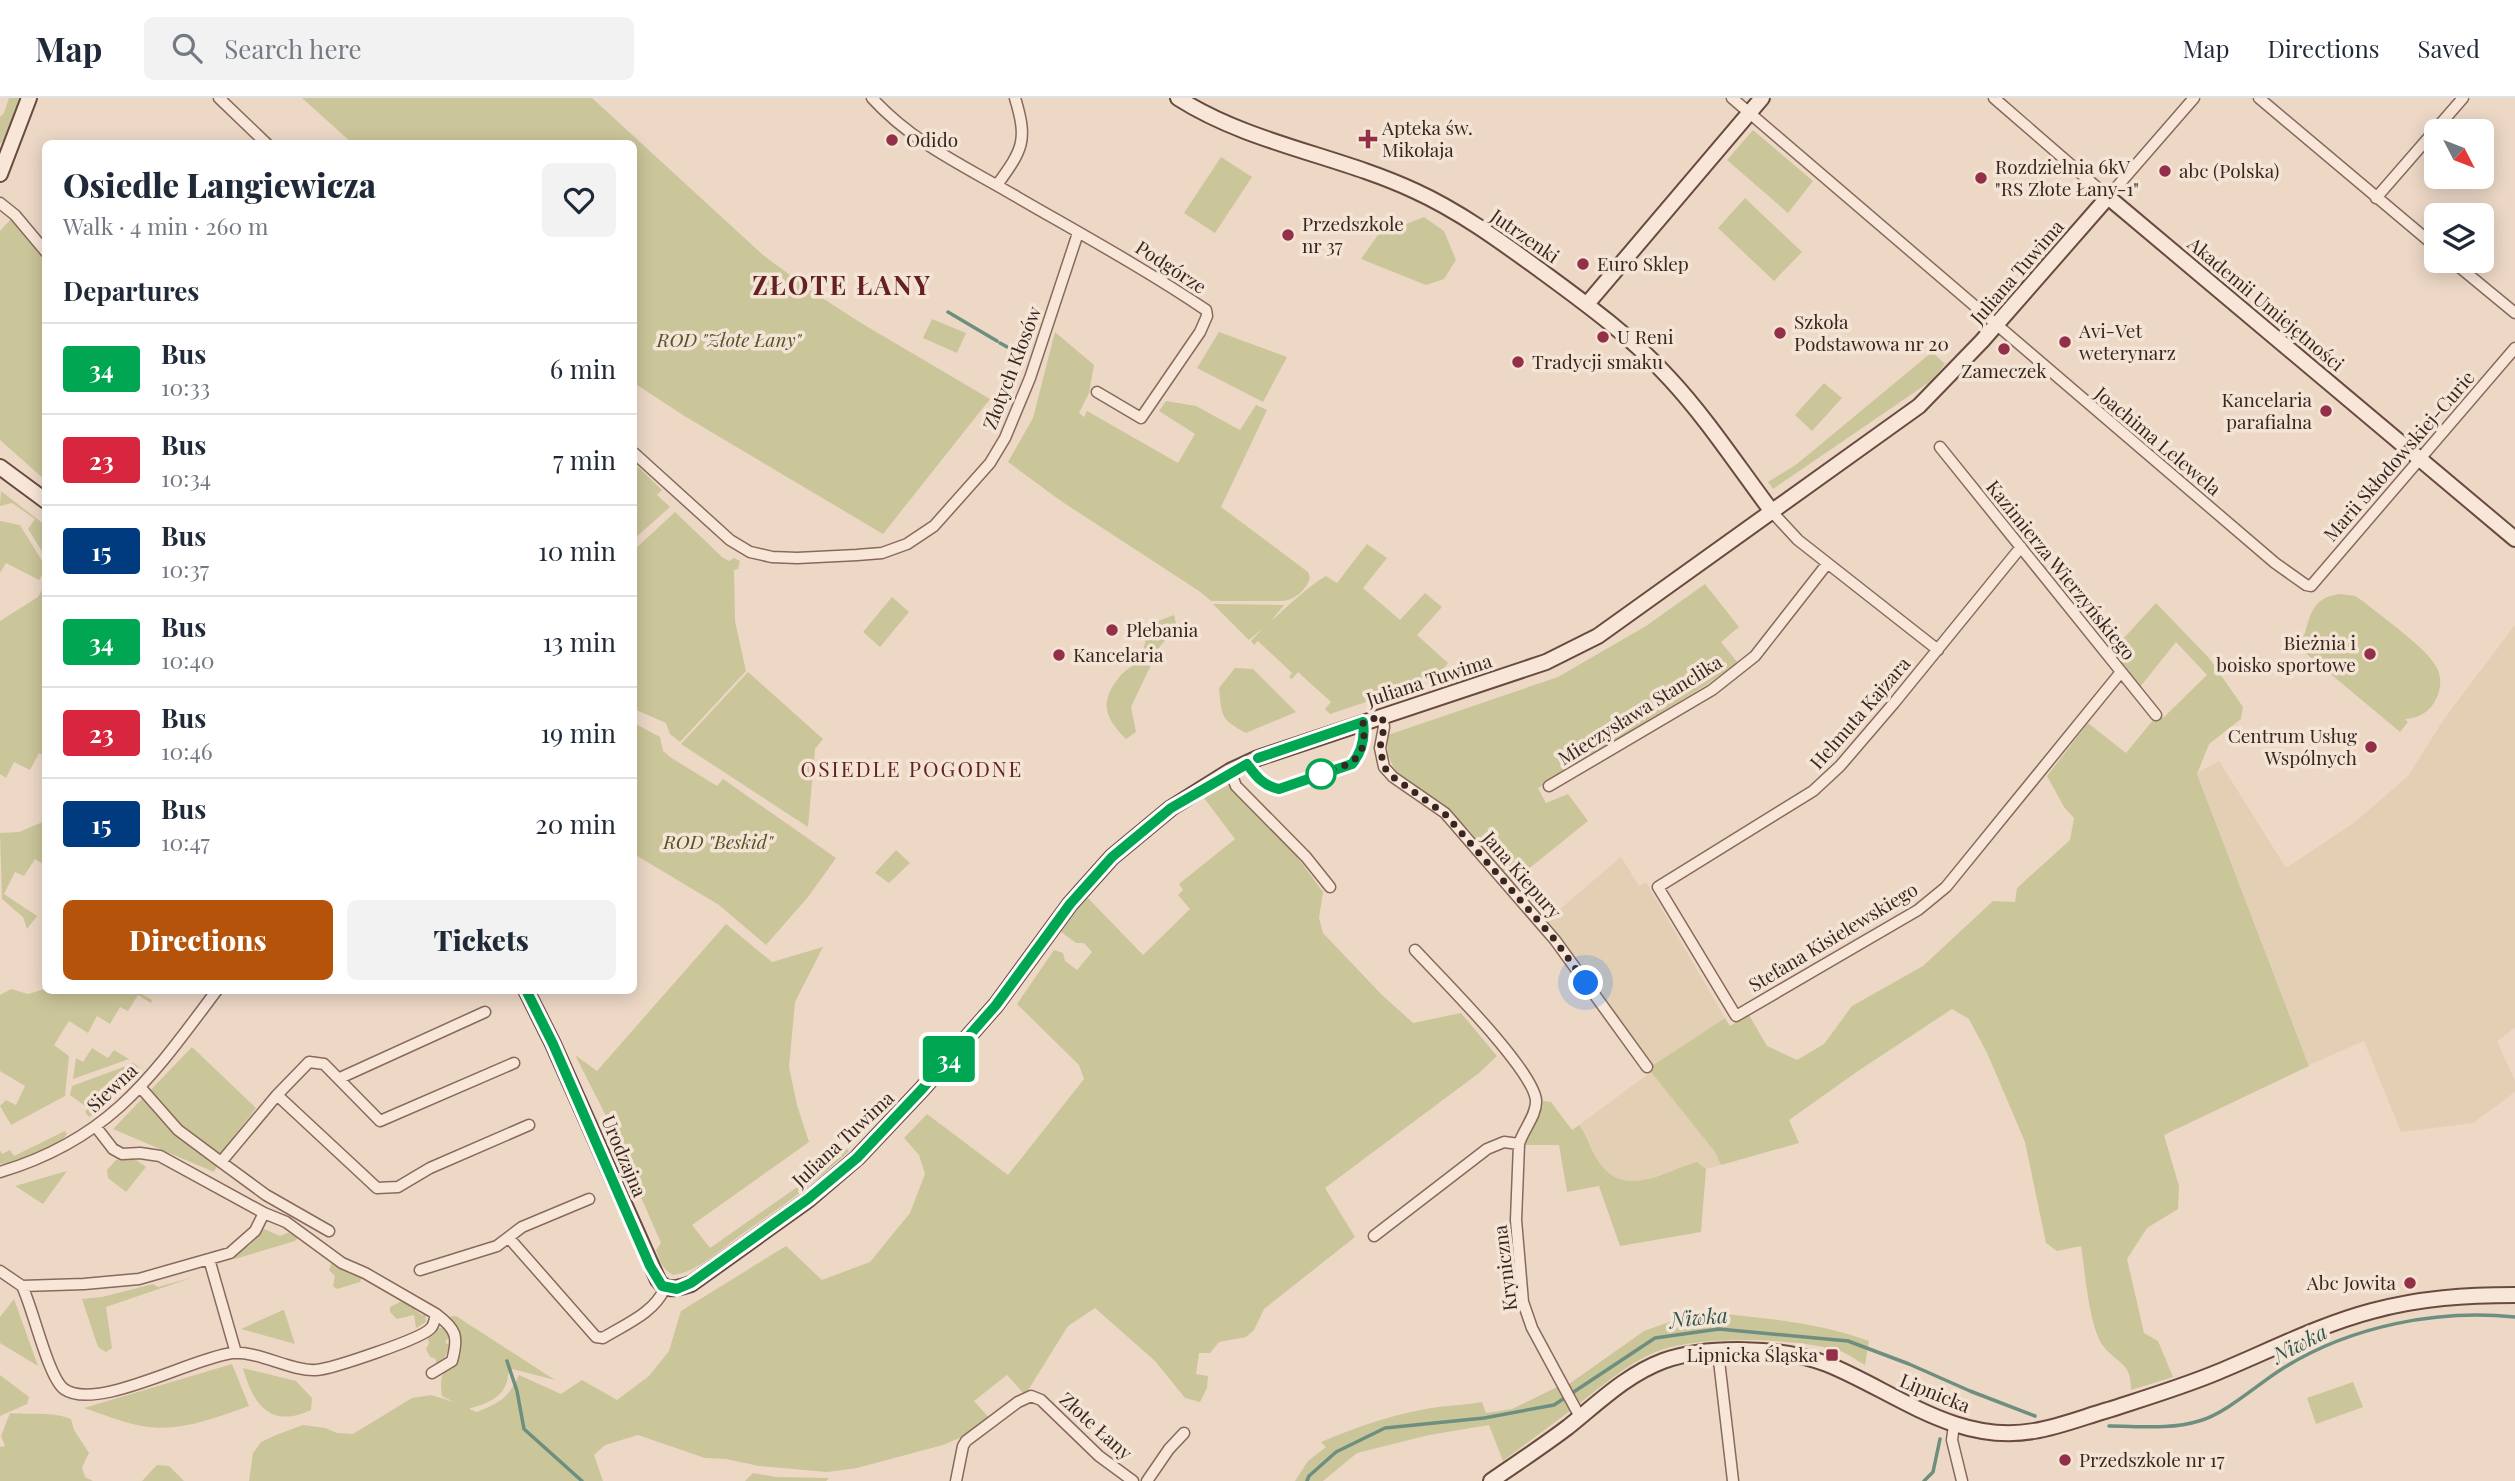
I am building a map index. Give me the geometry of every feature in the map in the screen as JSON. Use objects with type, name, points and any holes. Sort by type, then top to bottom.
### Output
[{"type":"street","points":[[0,174],[4,154],[29,98]]},
{"type":"street","points":[[219,98],[263,140]]},
{"type":"street","name":"Podgórze","points":[[872,98],[902,129],[1078,233],[1120,254],[1206,310],[1208,316],[1194,340],[1141,418],[1097,392]]},
{"type":"street","points":[[997,186],[1013,163],[1022,140],[1023,129],[1015,98]]},
{"type":"street","name":"Jutrzenki","points":[[1178,98],[1250,133],[1358,168],[1417,191],[1498,240],[1587,304],[1670,378],[1773,513]]},
{"type":"street","name":"Joachima Lelewela","points":[[1732,98],[2275,563],[2311,586]]},
{"type":"street","points":[[1587,304],[1762,98]]},
{"type":"street","name":"Akademii Umiejętności","points":[[1994,98],[2515,539]]},
{"type":"street","name":"Juliana Tuwima","points":[[671,1288],[691,1283],[773,1225],[849,1165],[923,1088],[987,1015],[1070,904],[1112,857],[1161,814],[1230,771],[1247,764],[1363,722],[1546,662],[1598,636],[1919,407],[1996,326],[2193,98]]},
{"type":"street","points":[[2259,98],[2424,237]]},
{"type":"street","points":[[2376,198],[2463,98]]},
{"type":"street","points":[[0,203],[15,215],[42,247]]},
{"type":"street","name":"Złotych Kłosów","points":[[637,456],[730,540],[750,552],[797,558],[857,555],[882,553],[907,544],[934,526],[990,463],[1005,438],[1030,378],[1078,233]]},
{"type":"street","points":[[2467,273],[2515,313]]},
{"type":"street","name":"Marii Skłodowskiej-Curie","points":[[2311,586],[2515,348]]},
{"type":"street","name":"Kazimierza Wierzyńskiego","points":[[1940,447],[2156,715]]},
{"type":"street","points":[[0,467],[42,498]]},
{"type":"street","points":[[1773,513],[1798,540],[1938,650]]},
{"type":"street","name":"Helmuta Kajzara","points":[[1658,887],[1813,791],[1840,766],[2021,547]]},
{"type":"street","name":"Mieczysława Stanclika","points":[[1549,786],[1712,690],[1755,656],[1827,564]]},
{"type":"street","name":"Stefana Kisielewskiego","points":[[1658,887],[1735,1016],[1918,910],[1946,887],[2121,672]]},
{"type":"street","name":"Jana Kiepury","points":[[1382,716],[1384,727],[1380,748],[1384,767],[1393,777],[1433,804],[1454,823],[1555,940],[1647,1067]]},
{"type":"street","points":[[1247,764],[1268,787],[1279,789],[1352,764],[1359,755],[1364,732],[1363,722]]},
{"type":"street","points":[[1230,771],[1236,786],[1306,857],[1330,887]]},
{"type":"street","name":"Kryniczna","points":[[1415,950],[1482,1022],[1529,1081],[1536,1103],[1520,1144],[1516,1220],[1523,1303],[1532,1328],[1580,1417]]},
{"type":"street","name":"Siewna","points":[[0,1172],[30,1163],[66,1146],[96,1127],[141,1088],[214,994]]},
{"type":"street","name":"Urodzajna","points":[[528,994],[553,1044],[650,1266],[657,1280],[671,1288]]},
{"type":"street","points":[[340,1078],[485,1012]]},
{"type":"street","points":[[221,1162],[277,1095],[309,1062],[324,1064],[380,1121],[514,1063]]},
{"type":"street","points":[[141,1088],[178,1130],[266,1195],[329,1231]]},
{"type":"street","points":[[277,1095],[377,1188],[398,1187],[430,1168],[529,1125]]},
{"type":"street","points":[[96,1127],[113,1149],[122,1154],[160,1156],[264,1213],[286,1222],[342,1263],[365,1273],[436,1314],[451,1325],[457,1343],[452,1361],[432,1373]]},
{"type":"street","points":[[1374,1236],[1487,1149],[1504,1142],[1520,1144]]},
{"type":"street","points":[[420,1270],[497,1246],[522,1227],[589,1199]]},
{"type":"street","points":[[0,1271],[22,1286],[122,1282],[230,1253],[255,1231],[264,1213]]},
{"type":"street","points":[[509,1238],[596,1337],[603,1338],[651,1309],[671,1288]]},
{"type":"street","points":[[209,1259],[236,1353]]},
{"type":"street","points":[[22,1286],[43,1349],[62,1388],[80,1396],[134,1387],[206,1358],[236,1353],[314,1370],[415,1339],[432,1328],[436,1314]]},
{"type":"street","name":"Lipnicka","points":[[1491,1481],[1614,1389],[1648,1367],[1682,1356],[1718,1352],[1784,1353],[1826,1364],[1928,1415],[1954,1425],[2000,1433],[2026,1433],[2177,1388],[2359,1314],[2440,1297],[2515,1295]]},
{"type":"street","points":[[1718,1352],[1733,1481]]},
{"type":"street","name":"Złote Łany","points":[[956,1481],[966,1441],[1018,1402],[1031,1396],[1041,1400],[1099,1456],[1133,1481]]},
{"type":"street","points":[[1954,1425],[1952,1440],[1962,1481]]},
{"type":"street","name":"Złote Łany","points":[[1147,1481],[1184,1433]]},
{"type":"shaded area","points":[[2515,625],[2515,1028],[2497,1041],[2515,1081],[2515,1092],[2473,1123],[2401,1132],[2364,1041],[2309,1065],[2197,773],[2219,761],[2286,868],[2355,822],[2408,776],[2444,719]]},
{"type":"shaded area","points":[[1621,857],[1639,886],[1646,882],[1725,1018],[1652,1066],[1547,920]]},
{"type":"shaded area","points":[[1651,1072],[1715,1152],[1721,1165],[1706,1169],[1697,1162],[1639,1182],[1617,1180],[1604,1169],[1579,1125]]},
{"type":"green space","points":[[9,98],[22,98],[7,137],[0,144],[0,117]]},
{"type":"green space","name":"ROD \"Złote Łany\"","points":[[302,98],[592,98],[763,255],[861,323],[990,399],[883,534],[637,385],[637,140],[349,140]]},
{"type":"green space","points":[[1753,130],[1813,181],[1788,213],[1727,160]]},
{"type":"green space","points":[[1221,157],[1252,177],[1215,233],[1184,213]]},
{"type":"green space","points":[[1745,198],[1802,252],[1774,281],[1718,228]]},
{"type":"green space","points":[[1424,217],[1444,231],[1456,260],[1444,279],[1426,285],[1361,259],[1378,235]]},
{"type":"green space","points":[[11,219],[42,256],[42,477],[0,440],[0,231]]},
{"type":"green space","points":[[932,319],[966,333],[957,353],[923,338]]},
{"type":"green space","points":[[1055,332],[1094,365],[1089,393],[1079,413],[1084,417],[1087,411],[1178,463],[1195,434],[1159,411],[1166,401],[1196,406],[1240,430],[1256,405],[1267,410],[1221,507],[1308,572],[1310,578],[1299,594],[1282,601],[1211,601],[1061,501],[1008,462],[1033,418]]},
{"type":"green space","points":[[1219,332],[1287,357],[1263,402],[1197,368]]},
{"type":"green space","points":[[1932,352],[1945,364],[1931,381],[1773,489],[1768,482],[1797,464]]},
{"type":"green space","points":[[1824,383],[1842,398],[1812,431],[1795,415]]},
{"type":"green space","points":[[637,466],[662,490],[657,495],[670,507],[637,536]]},
{"type":"green space","points":[[1,491],[42,523],[42,551],[28,529],[35,519],[12,503],[0,506]]},
{"type":"green space","points":[[675,512],[722,557],[729,561],[734,558],[740,561],[738,569],[734,570],[735,621],[746,671],[680,742],[670,734],[666,723],[637,710],[637,547]]},
{"type":"green space","points":[[0,521],[20,525],[42,561],[42,575],[39,580],[6,563],[0,573]]},
{"type":"green space","points":[[1367,544],[1387,558],[1363,588],[1400,620],[1425,593],[1442,607],[1417,635],[1448,663],[1435,679],[1330,714],[1325,709],[1331,702],[1298,672],[1292,679],[1289,677],[1292,673],[1258,641],[1254,645],[1251,641],[1263,628],[1249,640],[1213,604],[1284,605],[1270,622],[1304,591],[1326,576],[1337,583]]},
{"type":"green space","points":[[1705,584],[1739,627],[1721,642],[1738,663],[1538,788],[1546,803],[1568,794],[1588,821],[1511,883],[1470,831],[1449,810],[1394,768],[1388,755],[1388,735],[1558,677],[1646,626]]},
{"type":"green space","points":[[42,590],[42,754],[39,753],[30,770],[14,762],[6,778],[0,774],[0,621],[38,597]]},
{"type":"green space","name":"Bieżnia i boisko sportowe","points":[[2340,594],[2355,596],[2364,602],[2414,642],[2437,668],[2440,684],[2434,704],[2424,714],[2405,719],[2408,722],[2400,732],[2296,645],[2305,634],[2315,606],[2325,598]]},
{"type":"green space","points":[[892,597],[909,612],[880,647],[863,632]]},
{"type":"green space","points":[[2156,603],[2209,658],[2243,707],[2241,719],[2209,744],[2197,774],[2309,1066],[2164,1135],[2179,1186],[2178,1209],[2147,1228],[2127,1259],[2144,1333],[2158,1341],[2173,1377],[2131,1390],[2129,1374],[2104,1347],[2095,1327],[2088,1299],[2081,1246],[2057,1251],[2046,1243],[2025,1142],[1988,1055],[1969,1019],[1952,1009],[1789,1120],[1799,1143],[1721,1165],[1715,1152],[1651,1072],[1654,1069],[1652,1066],[1725,1018],[1730,1026],[1749,1015],[1767,1046],[1797,1060],[1824,1044],[1852,1006],[1923,966],[1993,901],[2015,902],[2017,888],[2070,840],[2074,818],[2064,807],[2047,776],[2088,723],[2126,753],[2153,720],[2164,717],[2207,675],[2176,642],[2140,687],[2113,650]]},
{"type":"green space","points":[[1174,615],[1177,628],[1160,646],[1131,707],[1136,732],[1126,739],[1109,716],[1109,694],[1120,676],[1140,657],[1150,624]]},
{"type":"green space","points":[[1235,668],[1253,669],[1296,712],[1246,733],[1231,724],[1222,711],[1219,688]]},
{"type":"green space","name":"ROD \"Beskid\"","points":[[748,672],[823,739],[815,749],[808,827],[681,744]]},
{"type":"green space","name":"ROD \"Beskid\"","points":[[637,725],[660,737],[663,751],[670,757],[717,786],[723,779],[836,858],[808,897],[766,945],[719,905],[637,856]]},
{"type":"green space","points":[[1228,785],[1295,854],[1323,892],[1319,918],[1323,933],[1381,994],[1413,1023],[1461,1013],[1497,1056],[1479,1073],[1325,1188],[1355,1237],[1264,1309],[1254,1330],[1246,1337],[1219,1342],[1210,1353],[1199,1353],[1196,1374],[1208,1376],[1207,1388],[1200,1402],[1185,1398],[1155,1361],[1095,1308],[1068,1326],[1025,1395],[1007,1375],[974,1401],[991,1420],[943,1445],[857,1468],[827,1472],[705,1458],[638,1435],[605,1445],[594,1455],[603,1481],[249,1481],[253,1453],[261,1442],[276,1435],[303,1425],[353,1434],[412,1398],[431,1395],[454,1402],[442,1396],[441,1388],[443,1374],[458,1360],[462,1347],[460,1336],[449,1317],[456,1316],[555,1380],[512,1369],[500,1394],[469,1409],[477,1412],[497,1402],[507,1395],[519,1375],[561,1394],[582,1380],[617,1400],[649,1376],[669,1351],[681,1311],[786,1246],[822,1280],[870,1262],[910,1213],[925,1174],[919,1155],[904,1138],[927,1114],[1008,1175],[1084,1079],[1079,1065],[1017,1004],[1054,950],[1063,953],[1065,961],[1077,970],[1092,952],[1084,943],[1076,943],[1057,929],[1085,895],[1143,955],[1190,909],[1178,895],[1183,890],[1179,884],[1235,839],[1204,798]]},
{"type":"green space","points":[[42,822],[42,863],[35,859],[24,876],[15,872],[4,894],[37,916],[27,929],[23,917],[2,899],[0,833],[19,832]]},
{"type":"green space","points":[[896,850],[910,863],[889,883],[875,873]]},
{"type":"green space","points":[[726,924],[772,962],[823,947],[795,1002],[789,1067],[809,1142],[692,1225],[710,1248],[842,1156],[838,1148],[849,1151],[783,1205],[709,1259],[673,1275],[660,1261],[656,1250],[661,1243],[603,1110],[575,1055],[597,1071]]},
{"type":"green space","points":[[11,989],[28,994],[42,990],[42,994],[141,994],[152,1000],[151,1003],[138,995],[128,1011],[120,1007],[110,1024],[97,1016],[88,1033],[69,1021],[54,1045],[69,1056],[65,1096],[11,1125],[0,1106],[6,1100],[16,1105],[25,1086],[0,1071],[0,995]]},
{"type":"green space","points":[[192,1047],[256,1108],[229,1143],[214,1172],[113,1129]]},
{"type":"green space","points":[[92,1048],[108,1058],[114,1050],[129,1059],[73,1079],[76,1058],[83,1062]]},
{"type":"green space","points":[[134,1063],[142,1070],[109,1103],[89,1117],[85,1112],[88,1108],[70,1095],[72,1086]]},
{"type":"green space","points":[[1543,1101],[1551,1102],[1572,1130],[1579,1125],[1597,1159],[1607,1172],[1618,1179],[1630,1181],[1657,1177],[1697,1162],[1706,1169],[1701,1232],[1620,1246],[1599,1186],[1567,1192],[1559,1145],[1524,1145]]},
{"type":"green space","points":[[65,1131],[67,1134],[63,1139],[47,1149],[26,1158],[0,1164],[0,1150],[2,1154],[10,1150],[14,1156]]},
{"type":"green space","points":[[116,1160],[136,1160],[146,1167],[126,1192],[108,1178],[107,1170]]},
{"type":"green space","points":[[67,1171],[43,1204],[15,1186]]},
{"type":"green space","points":[[262,1228],[280,1236],[292,1231],[299,1236],[295,1241],[235,1259],[230,1255],[250,1245]]},
{"type":"green space","points":[[332,1262],[343,1270],[362,1277],[360,1282],[337,1289],[333,1286],[335,1276],[329,1270]]},
{"type":"green space","points":[[194,1277],[106,1307],[112,1348],[106,1352],[98,1347],[82,1299],[102,1297],[153,1284],[158,1287]]},
{"type":"green space","points":[[14,1299],[38,1366],[0,1343],[0,1317]]},
{"type":"green space","points":[[404,1300],[417,1307],[415,1310],[422,1315],[425,1314],[426,1322],[416,1328],[414,1315],[397,1319],[390,1312],[390,1307]]},
{"type":"green space","points":[[283,1310],[295,1344],[241,1329]]},
{"type":"green space","points":[[1725,1314],[1816,1326],[1869,1341],[1865,1365],[1841,1351],[1818,1346],[1769,1341],[1716,1341],[1691,1343],[1651,1354],[1623,1370],[1580,1403],[1569,1384],[1644,1331],[1672,1321]]},
{"type":"green space","points":[[439,1328],[444,1328],[450,1336],[445,1342],[450,1346],[445,1357],[437,1364],[426,1349],[429,1343],[427,1336]]},
{"type":"green space","points":[[232,1364],[249,1406],[210,1419],[183,1426],[156,1428],[128,1423],[84,1408]]},
{"type":"green space","points":[[243,1368],[296,1381],[312,1398],[311,1410],[284,1417],[265,1410],[252,1392]]},
{"type":"green space","points":[[0,1375],[29,1397],[27,1404],[0,1416]]},
{"type":"green space","points":[[2353,1382],[2363,1407],[2316,1424],[2307,1398]]},
{"type":"green space","points":[[1557,1387],[1570,1411],[1503,1461],[1489,1425],[1429,1435],[1357,1453],[1323,1481],[1295,1481],[1308,1461],[1326,1447],[1321,1442],[1363,1425],[1438,1407],[1482,1402],[1486,1413],[1512,1409]]},
{"type":"green space","points":[[10,1413],[49,1414],[71,1419],[74,1430],[89,1453],[82,1467],[85,1477],[93,1481],[0,1481],[0,1447],[5,1446],[1,1436]]},
{"type":"green space","points":[[157,1465],[169,1466],[184,1481],[142,1481]]},
{"type":"green space","points":[[753,1473],[776,1477],[829,1478],[826,1481],[745,1481]]},
{"type":"waterway","points":[[948,312],[997,341]]},
{"type":"waterway","points":[[1000,343],[1020,354]]},
{"type":"waterway","name":"Niwka","points":[[2109,1426],[2177,1426],[2209,1417],[2285,1367],[2338,1341],[2367,1331],[2426,1318],[2485,1315],[2515,1317]]},
{"type":"waterway","name":"Niwka","points":[[1307,1481],[1309,1476],[1336,1452],[1385,1428],[1484,1418],[1554,1405],[1655,1338],[1719,1329],[1848,1341],[2035,1416]]},
{"type":"waterway","points":[[507,1361],[517,1391],[524,1429],[582,1481]]},
{"type":"waterway","points":[[1924,1481],[1933,1472],[1940,1439]]},
{"type":"bus line","name":"34","points":[[528,994],[553,1044],[657,1280],[665,1288],[677,1289],[691,1283],[773,1225],[857,1158],[996,1005],[1091,878],[1152,821],[1230,771],[1247,764],[1268,787],[1279,789],[1352,764],[1359,755],[1364,732],[1363,722],[1258,758]]},
{"type":"place","name":"Apteka św. Mikołaja","points":[[1368,139]]},
{"type":"place","name":"Odido","points":[[892,140]]},
{"type":"place","name":"abc (Polska)","points":[[2165,171]]},
{"type":"place","name":"Rozdzielnia 6kV \"RS Złote Łany-1\"","points":[[1981,178]]},
{"type":"place","name":"Przedszkole nr 37","points":[[1288,235]]},
{"type":"place","name":"Euro Sklep","points":[[1583,264]]},
{"type":"place","name":"Szkoła Podstawowa nr 20","points":[[1780,333]]},
{"type":"place","name":"U Reni","points":[[1603,337]]},
{"type":"place","name":"Avi-Vet weterynarz","points":[[2065,342]]},
{"type":"place","name":"Zameczek","points":[[2004,349]]},
{"type":"place","name":"Tradycji smaku","points":[[1518,362]]},
{"type":"place","name":"Kancelaria parafialna","points":[[2326,411]]},
{"type":"place","name":"Plebania","points":[[1112,630]]},
{"type":"place","name":"Bieżnia i boisko sportowe","points":[[2370,654]]},
{"type":"place","name":"Kancelaria","points":[[1059,655]]},
{"type":"place","name":"Centrum Usług Wspólnych","points":[[2371,747]]},
{"type":"place","name":"Abc Jowita","points":[[2410,1283]]},
{"type":"place","name":"Lipnicka Śląska","points":[[1832,1355]]},
{"type":"place","name":"Przedszkole nr 17","points":[[2065,1460]]},
{"type":"district","name":"ZŁOTE ŁANY","points":[[842,286]]},
{"type":"district","name":"OSIEDLE POGODNE","points":[[912,770]]},
{"type":"route","points":[[1321,774],[1352,764],[1359,755],[1364,732],[1363,722],[1382,716],[1384,727],[1380,748],[1384,767],[1393,777],[1445,814],[1555,940],[1586,983]]}]
